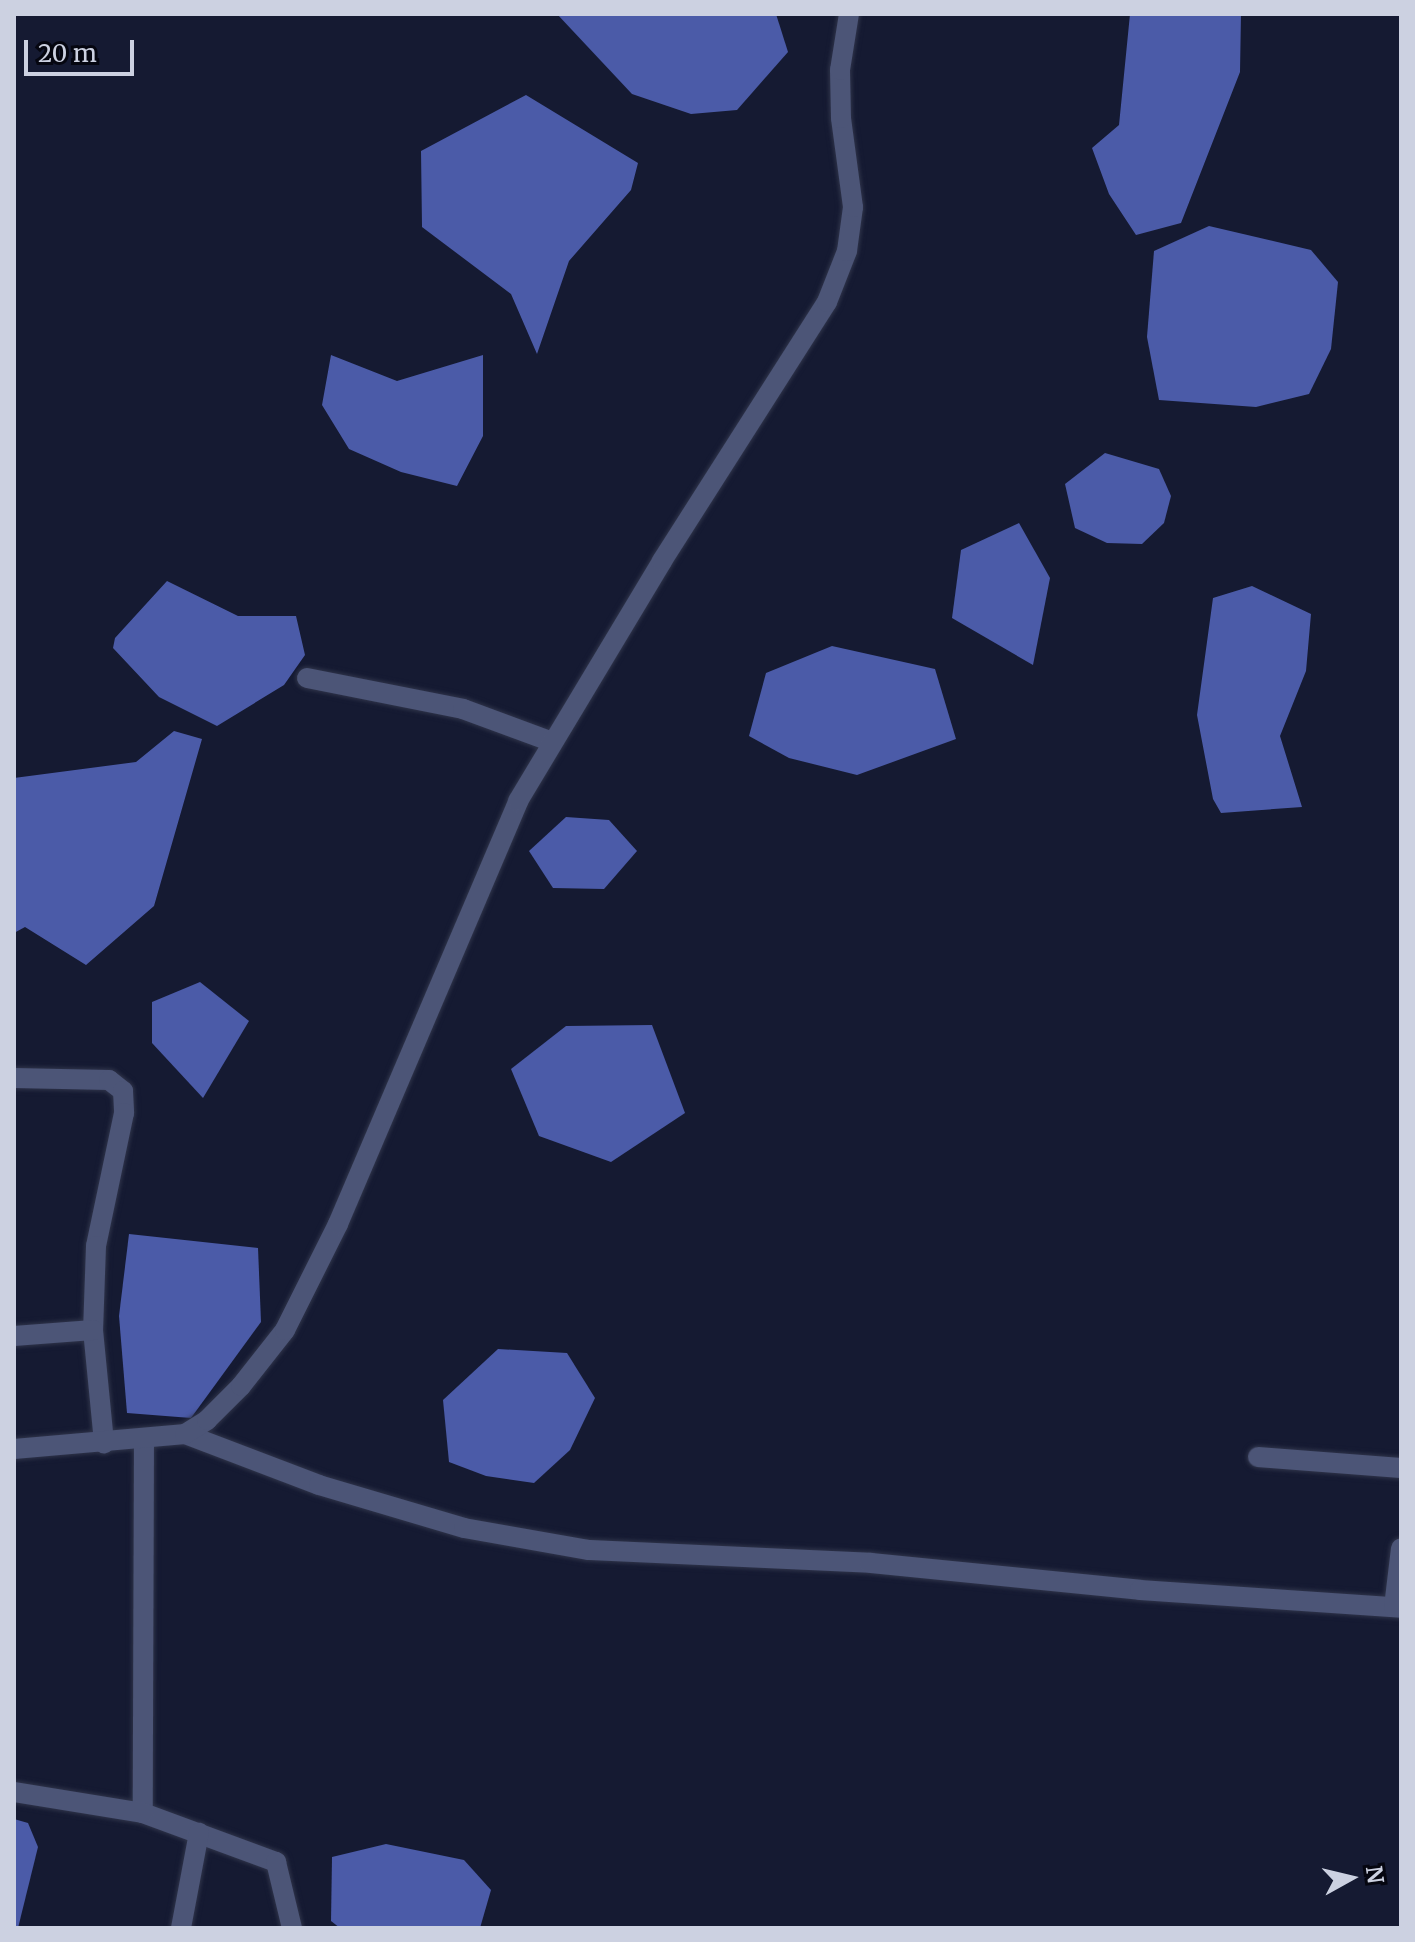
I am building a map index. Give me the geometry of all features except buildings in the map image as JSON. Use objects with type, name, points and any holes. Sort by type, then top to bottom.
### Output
[{"type":"street","points":[[185,1434],[241,1386],[285,1330],[338,1224],[518,801],[827,302],[847,251],[853,207],[841,118],[840,70],[849,14]]},
{"type":"street","points":[[307,678],[463,709],[552,742]]},
{"type":"street","points":[[14,1078],[109,1080],[123,1091],[124,1113],[98,1232],[93,1330],[104,1443]]},
{"type":"street","points":[[14,1336],[93,1330]]},
{"type":"street","points":[[14,1449],[185,1434],[319,1485],[464,1528],[589,1550],[871,1563],[1140,1590],[1398,1608],[1401,1548]]},
{"type":"street","points":[[143,1813],[144,1440]]},
{"type":"street","points":[[1258,1457],[1401,1468]]},
{"type":"street","points":[[14,1792],[143,1813],[276,1862],[292,1928]]},
{"type":"street","points":[[181,1928],[199,1833]]},
{"type":"water","points":[[557,14],[776,14],[788,52],[737,110],[691,114],[632,94]]},
{"type":"water","points":[[1130,14],[1241,14],[1240,72],[1181,223],[1136,235],[1109,194],[1092,148],[1119,125]]},
{"type":"water","points":[[526,95],[638,163],[631,190],[569,261],[537,354],[511,294],[422,227],[421,151]]},
{"type":"water","points":[[1209,226],[1311,250],[1338,282],[1331,349],[1309,394],[1256,407],[1159,400],[1147,337],[1154,251]]},
{"type":"water","points":[[331,355],[397,381],[483,355],[483,436],[457,486],[401,472],[349,449],[322,405]]},
{"type":"water","points":[[1105,453],[1159,469],[1171,496],[1164,523],[1142,544],[1107,543],[1075,528],[1065,484]]},
{"type":"water","points":[[1019,523],[1050,578],[1033,665],[952,618],[961,550]]},
{"type":"water","points":[[167,581],[238,616],[296,616],[305,655],[284,685],[217,726],[159,697],[113,648],[115,638]]},
{"type":"water","points":[[1252,586],[1311,614],[1306,671],[1280,736],[1302,807],[1221,813],[1213,799],[1197,715],[1213,598]]},
{"type":"water","points":[[832,646],[935,669],[956,739],[857,775],[789,758],[749,736],[766,673]]},
{"type":"water","points":[[174,731],[202,739],[154,906],[86,965],[25,927],[14,933],[14,778],[136,762]]},
{"type":"water","points":[[566,817],[609,820],[637,851],[604,889],[553,888],[529,851]]},
{"type":"water","points":[[200,982],[249,1021],[203,1098],[152,1043],[152,1002]]},
{"type":"water","points":[[652,1025],[685,1113],[611,1162],[539,1136],[511,1069],[566,1026]]},
{"type":"water","points":[[129,1234],[258,1248],[261,1322],[191,1418],[127,1413],[119,1316]]},
{"type":"water","points":[[498,1349],[567,1353],[595,1398],[570,1450],[534,1483],[486,1476],[449,1462],[443,1400]]},
{"type":"water","points":[[14,1819],[28,1823],[38,1847],[18,1928],[14,1928]]},
{"type":"water","points":[[386,1844],[464,1860],[491,1890],[480,1928],[340,1928],[331,1921],[332,1857]]}]
